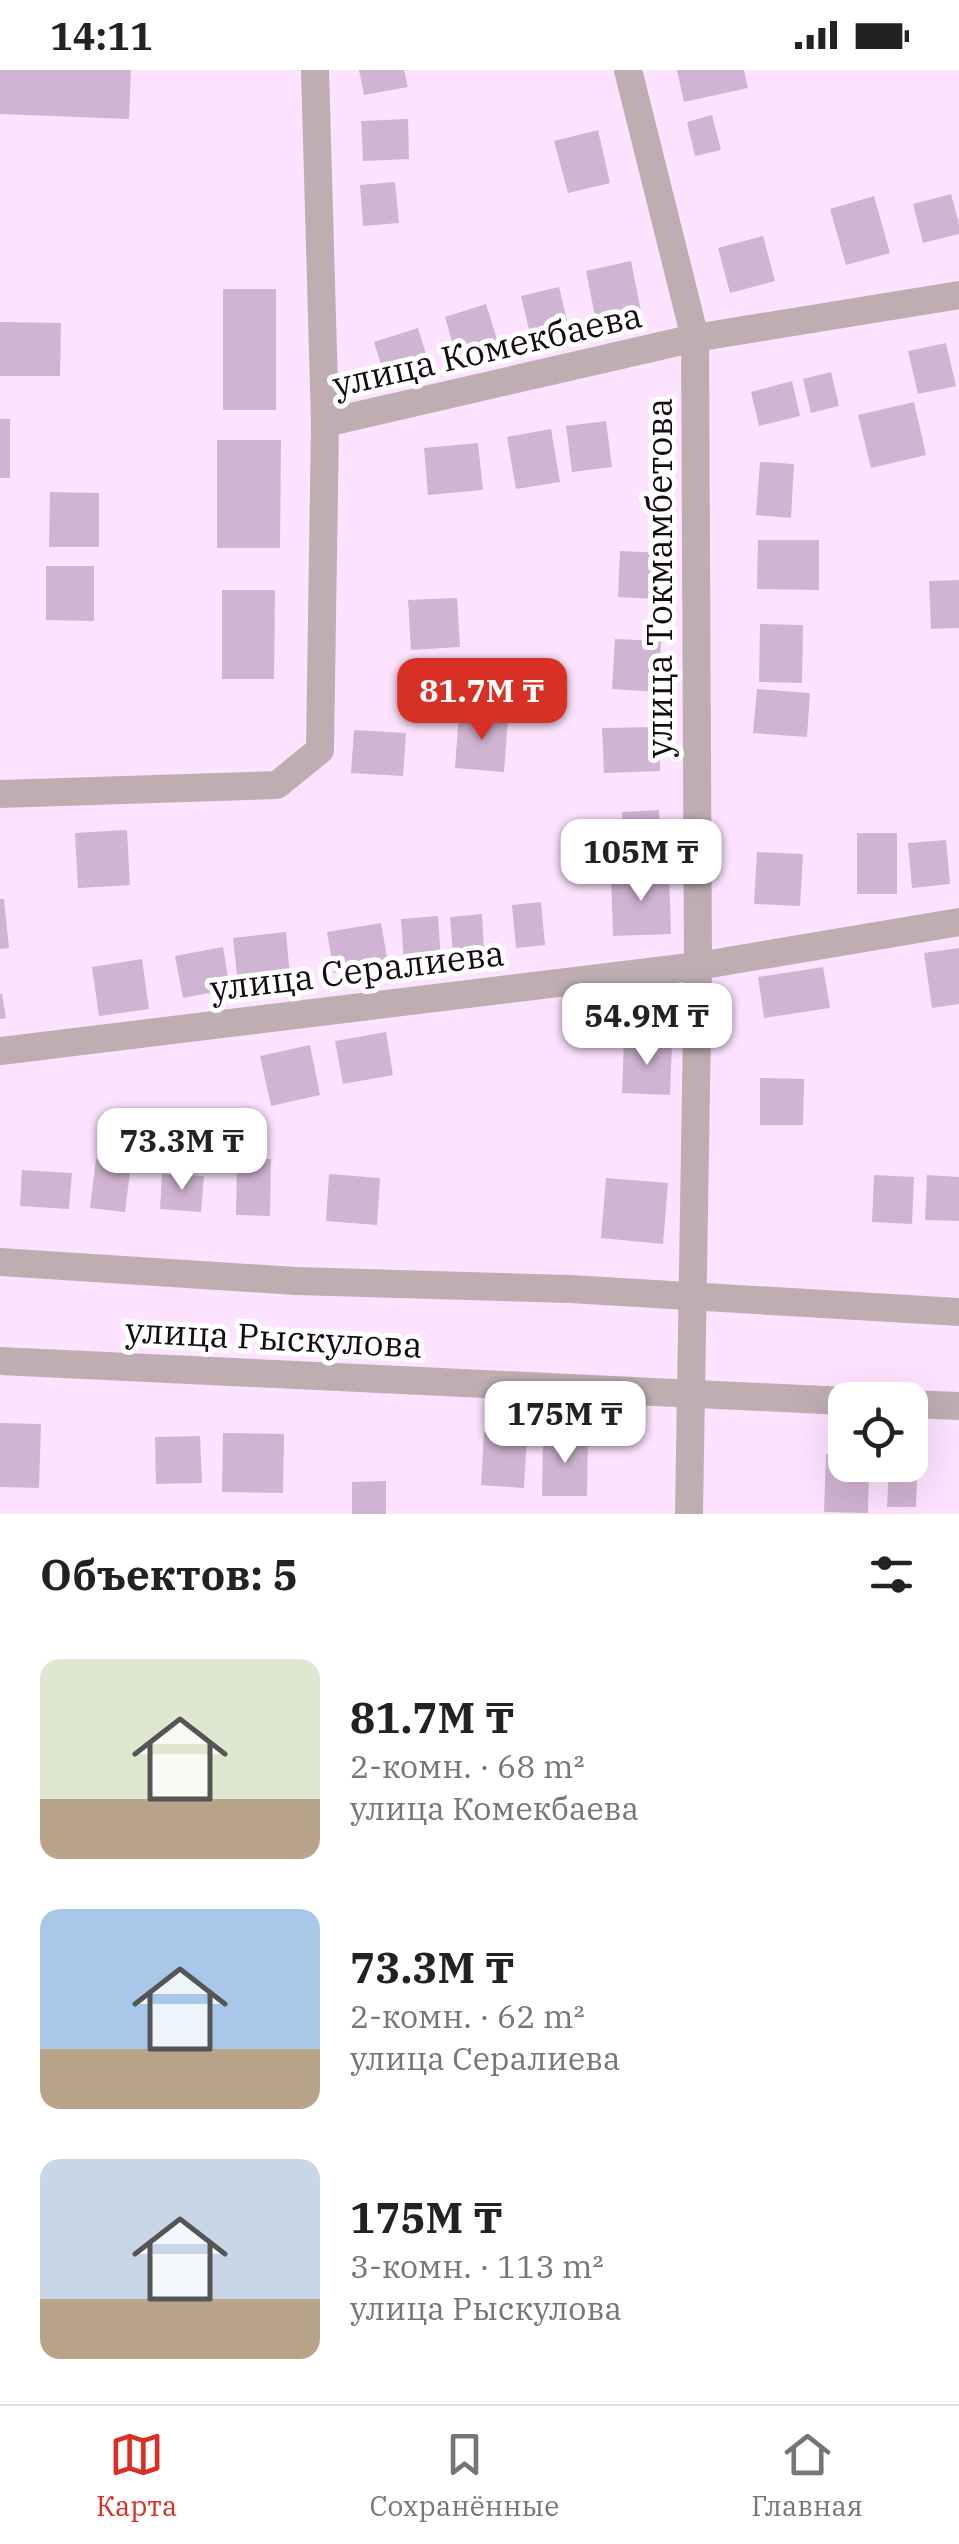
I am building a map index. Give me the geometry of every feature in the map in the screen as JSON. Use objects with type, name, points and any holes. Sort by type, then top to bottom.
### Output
[{"type":"street","points":[[315,70],[325,423]]},
{"type":"street","name":"улица Токмамбетова","points":[[628,70],[695,338],[698,966],[690,1514]]},
{"type":"street","name":"улица Комекбаева","points":[[0,794],[277,785],[320,750],[325,423],[695,338],[959,295]]},
{"type":"street","name":"улица Сералиева","points":[[0,1051],[698,966],[959,922]]},
{"type":"street","points":[[0,1262],[296,1281],[570,1290],[959,1312]]},
{"type":"street","name":"улица Рыскулова","points":[[0,1362],[828,1400]]},
{"type":"street","points":[[928,1405],[959,1406]]},
{"type":"building","points":[[0,70],[131,70],[129,119],[0,114]]},
{"type":"building","points":[[359,70],[404,70],[408,87],[364,95]]},
{"type":"building","points":[[677,70],[744,70],[748,88],[684,102]]},
{"type":"building","points":[[712,115],[721,150],[695,156],[687,122]]},
{"type":"building","points":[[408,119],[409,159],[363,161],[361,121]]},
{"type":"building","points":[[598,130],[610,183],[568,193],[554,141]]},
{"type":"building","points":[[395,182],[399,223],[363,226],[360,185]]},
{"type":"building","points":[[951,194],[959,234],[923,243],[913,204]]},
{"type":"building","points":[[874,196],[890,253],[846,265],[830,209]]},
{"type":"building","points":[[763,236],[775,281],[730,293],[718,248]]},
{"type":"building","points":[[631,261],[641,311],[596,321],[586,271]]},
{"type":"building","points":[[559,287],[569,329],[531,338],[521,296]]},
{"type":"building","points":[[223,289],[276,289],[276,410],[223,410]]},
{"type":"building","points":[[486,304],[499,346],[457,359],[445,317]]},
{"type":"building","points":[[0,322],[61,323],[60,376],[0,376]]},
{"type":"building","points":[[418,328],[430,367],[386,381],[374,342]]},
{"type":"building","points":[[946,343],[956,386],[918,394],[908,351]]},
{"type":"building","points":[[831,372],[839,406],[811,413],[803,379]]},
{"type":"building","points":[[792,381],[800,416],[759,426],[751,392]]},
{"type":"building","points":[[914,402],[926,455],[871,468],[858,415]]},
{"type":"building","points":[[0,419],[10,419],[10,478],[0,478]]},
{"type":"building","points":[[606,421],[612,467],[572,472],[566,426]]},
{"type":"building","points":[[551,429],[560,482],[516,489],[507,437]]},
{"type":"building","points":[[217,440],[281,440],[280,548],[217,548]]},
{"type":"building","points":[[478,443],[483,490],[428,495],[424,448]]},
{"type":"building","points":[[760,462],[794,464],[791,518],[756,515]]},
{"type":"building","points":[[50,492],[99,493],[99,547],[49,547]]},
{"type":"building","points":[[758,540],[819,540],[819,590],[757,589]]},
{"type":"building","points":[[620,551],[663,553],[660,599],[618,597]]},
{"type":"building","points":[[46,566],[94,566],[94,621],[46,620]]},
{"type":"building","points":[[959,580],[959,628],[931,629],[929,581]]},
{"type":"building","points":[[222,590],[275,590],[274,679],[222,679]]},
{"type":"building","points":[[457,598],[460,647],[411,650],[408,600]]},
{"type":"building","points":[[760,624],[803,625],[802,683],[759,682]]},
{"type":"building","points":[[615,639],[661,641],[658,692],[612,689]]},
{"type":"building","points":[[409,664],[473,664],[472,713],[409,713]]},
{"type":"building","points":[[757,689],[810,693],[807,737],[753,733]]},
{"type":"building","points":[[459,714],[508,718],[504,772],[455,768]]},
{"type":"building","points":[[659,727],[660,771],[604,773],[602,728]]},
{"type":"building","points":[[354,730],[406,733],[403,776],[351,773]]},
{"type":"building","points":[[659,810],[660,836],[623,838],[622,812]]},
{"type":"building","points":[[127,830],[130,885],[78,888],[75,833]]},
{"type":"building","points":[[857,833],[897,833],[897,894],[857,894]]},
{"type":"building","points":[[946,840],[950,884],[912,888],[908,843]]},
{"type":"building","points":[[757,852],[803,854],[800,906],[754,904]]},
{"type":"building","points":[[669,873],[671,934],[613,936],[611,875]]},
{"type":"building","points":[[0,899],[4,899],[9,948],[0,949]]},
{"type":"building","points":[[541,902],[545,945],[516,948],[512,905]]},
{"type":"building","points":[[482,914],[484,954],[453,956],[450,917]]},
{"type":"building","points":[[438,916],[441,959],[404,962],[401,919]]},
{"type":"building","points":[[381,923],[388,963],[334,973],[327,932]]},
{"type":"building","points":[[286,932],[290,978],[238,984],[233,938]]},
{"type":"building","points":[[223,947],[230,989],[183,998],[175,956]]},
{"type":"building","points":[[959,948],[959,1004],[932,1008],[924,953]]},
{"type":"building","points":[[142,959],[149,1009],[99,1016],[92,967]]},
{"type":"building","points":[[823,967],[830,1008],[764,1018],[758,977]]},
{"type":"building","points":[[0,994],[6,1018],[0,1019]]},
{"type":"building","points":[[386,1032],[393,1075],[343,1084],[335,1041]]},
{"type":"building","points":[[624,1041],[672,1043],[670,1095],[622,1093]]},
{"type":"building","points":[[310,1045],[320,1095],[271,1106],[260,1056]]},
{"type":"building","points":[[760,1078],[804,1079],[803,1125],[760,1125]]},
{"type":"building","points":[[237,1158],[271,1159],[270,1216],[236,1215]]},
{"type":"building","points":[[96,1159],[131,1164],[125,1212],[90,1208]]},
{"type":"building","points":[[22,1170],[72,1173],[69,1209],[20,1206]]},
{"type":"building","points":[[162,1174],[204,1176],[201,1212],[160,1209]]},
{"type":"building","points":[[329,1174],[380,1178],[377,1225],[326,1221]]},
{"type":"building","points":[[874,1175],[914,1177],[912,1224],[872,1222]]},
{"type":"building","points":[[927,1175],[959,1177],[959,1221],[925,1220]]},
{"type":"building","points":[[606,1178],[668,1183],[663,1244],[601,1238]]},
{"type":"building","points":[[0,1423],[41,1424],[39,1488],[0,1487]]},
{"type":"building","points":[[484,1432],[527,1435],[524,1488],[481,1485]]},
{"type":"building","points":[[223,1433],[284,1434],[283,1493],[222,1492]]},
{"type":"building","points":[[543,1435],[588,1436],[587,1496],[542,1496]]},
{"type":"building","points":[[200,1436],[202,1483],[156,1484],[155,1437]]},
{"type":"building","points":[[826,1454],[828,1482],[869,1482],[868,1513],[824,1512]]},
{"type":"building","points":[[386,1481],[386,1514],[352,1514],[352,1482]]},
{"type":"building","points":[[888,1482],[917,1482],[916,1507],[887,1507]]}]
